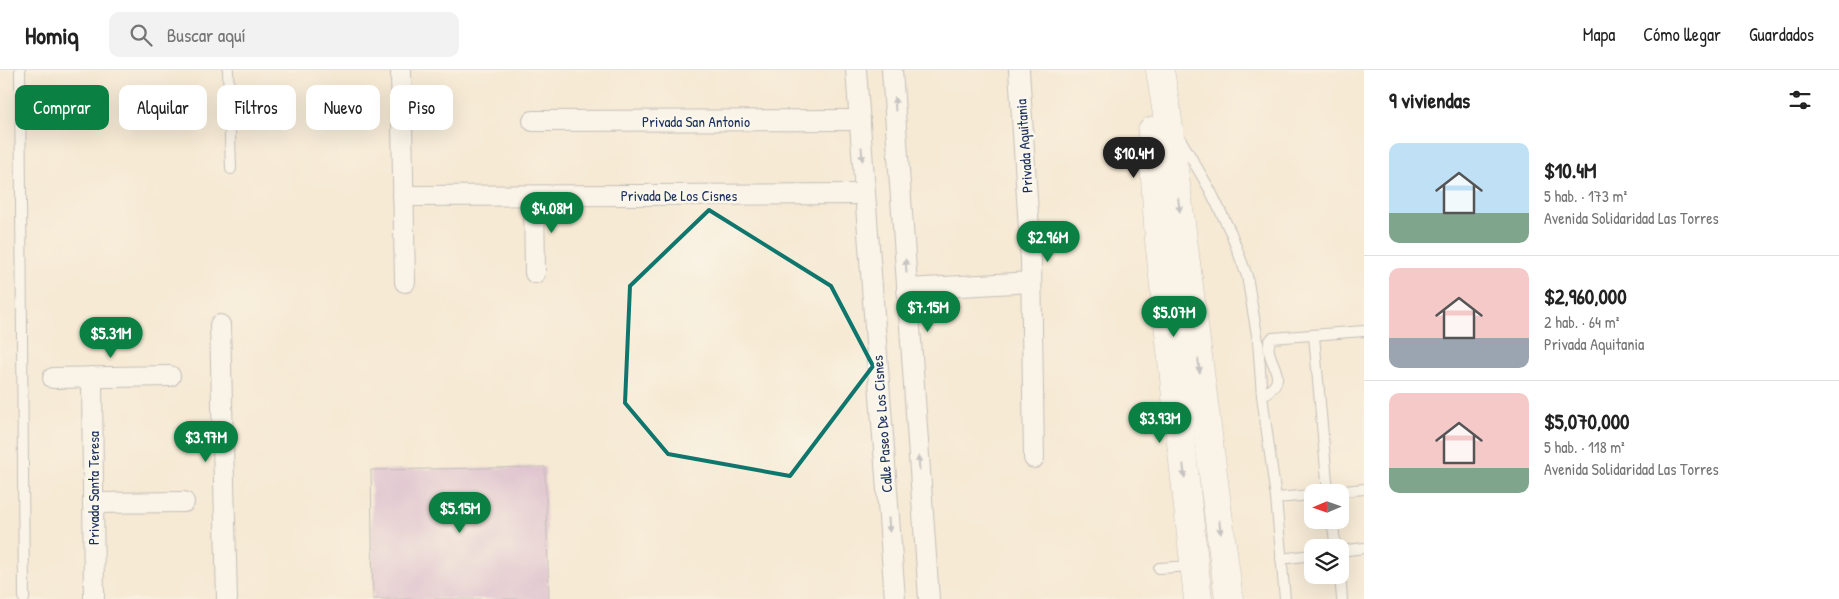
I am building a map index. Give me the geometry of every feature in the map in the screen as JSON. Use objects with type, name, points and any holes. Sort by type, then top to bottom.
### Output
[{"type":"main road","points":[[1148,70],[1159,240],[1198,599]]},
{"type":"main road","points":[[1160,70],[1229,599]]},
{"type":"street","points":[[401,70],[405,282]]},
{"type":"street","name":"Calle Paseo De Los Cisnes","points":[[856,70],[895,599]]},
{"type":"street","points":[[892,70],[929,599]]},
{"type":"street","name":"Privada Aquitania","points":[[1019,70],[1031,282],[1034,458]]},
{"type":"street","name":"Privada San Antonio","points":[[532,121],[860,120]]},
{"type":"street","name":"Privada De Los Cisnes","points":[[403,196],[865,194]]},
{"type":"street","points":[[534,196],[535,273]]},
{"type":"street","points":[[908,289],[1031,282]]},
{"type":"street","points":[[220,325],[228,599]]},
{"type":"street","points":[[53,378],[170,376]]},
{"type":"street","name":"Privada Santa Teresa","points":[[92,377],[94,599]]},
{"type":"street","points":[[93,503],[184,502]]},
{"type":"lane","points":[[20,70],[24,599]]},
{"type":"lane","points":[[228,70],[231,169]]},
{"type":"lane","points":[[1167,114],[1210,190],[1239,252],[1247,276],[1258,342],[1262,396],[1276,498],[1285,599]]},
{"type":"lane","points":[[1262,396],[1275,385],[1276,380],[1275,369],[1268,349],[1272,338],[1364,331]]},
{"type":"lane","points":[[1314,336],[1327,484]]},
{"type":"lane","points":[[1349,490],[1364,489]]},
{"type":"lane","points":[[1276,498],[1304,496]]},
{"type":"lane","points":[[1349,550],[1364,548]]},
{"type":"lane","points":[[1281,559],[1304,556]]},
{"type":"lane","points":[[1159,568],[1194,566]]},
{"type":"lane","points":[[1341,584],[1342,599]]},
{"type":"highlighted area","points":[[709,210],[831,286],[873,366],[790,476],[668,454],[625,403],[630,286]]},
{"type":"building","points":[[545,467],[549,599],[373,599],[371,470]]}]
